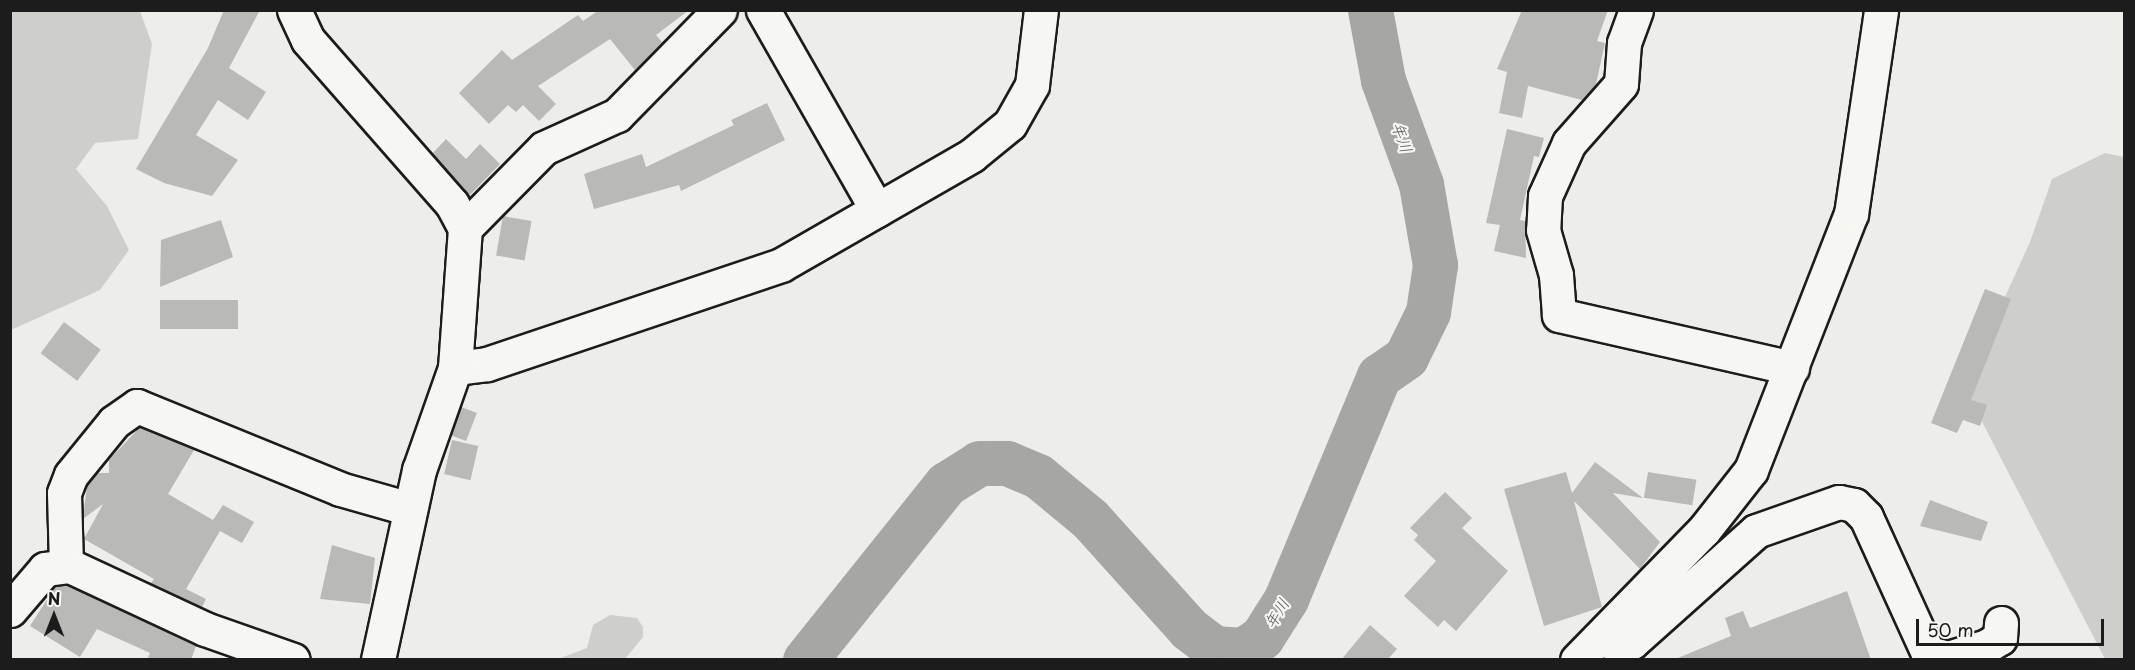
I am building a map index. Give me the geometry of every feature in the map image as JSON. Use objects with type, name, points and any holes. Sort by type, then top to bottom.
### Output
[{"type":"street","points":[[294,10],[315,48],[452,204],[465,228],[455,368],[410,509],[378,660]]},
{"type":"street","points":[[465,228],[544,148],[617,115],[720,10]]},
{"type":"street","points":[[763,10],[877,210]]},
{"type":"street","points":[[455,368],[487,364],[716,292],[781,265],[972,155],[1010,124],[1032,85],[1041,10]]},
{"type":"street","points":[[1636,10],[1624,43],[1621,84],[1569,143],[1545,196],[1543,230],[1556,275],[1559,315],[1792,368]]},
{"type":"street","points":[[1588,649],[1739,492],[1792,368],[1851,214],[1881,10]]},
{"type":"street","points":[[66,565],[64,493],[71,475],[108,428],[137,406],[340,489],[410,509]]},
{"type":"street","points":[[1588,649],[1632,642],[1756,531],[1839,502],[1854,505],[1866,517],[1928,653],[1948,658],[1987,646],[2000,638],[2001,623]]},
{"type":"street","points":[[10,610],[45,569],[66,565],[205,629],[292,660]]},
{"type":"shaded area","points":[[11,10],[140,11],[152,44],[138,139],[95,143],[76,169],[107,206],[129,250],[100,290],[11,330]]},
{"type":"shaded area","points":[[2105,153],[2124,157],[2124,659],[2105,659],[1964,387],[2030,242],[2052,179]]},
{"type":"shaded area","points":[[610,615],[637,618],[643,627],[643,637],[625,659],[558,659],[587,648],[593,625]]},
{"type":"building","points":[[224,10],[260,10],[229,68],[266,92],[248,120],[218,100],[196,135],[238,160],[212,196],[164,183],[136,169],[208,48]]},
{"type":"building","points":[[599,10],[689,10],[656,35],[662,42],[635,70],[610,39],[538,86],[556,104],[539,121],[523,105],[516,112],[508,105],[489,124],[459,93],[502,50],[512,60],[578,15],[583,21]]},
{"type":"building","points":[[1522,10],[1608,10],[1597,41],[1605,43],[1596,84],[1582,100],[1528,86],[1522,118],[1499,113],[1507,72],[1497,69]]},
{"type":"building","points":[[767,103],[785,140],[681,191],[679,185],[594,209],[584,174],[642,154],[646,167],[734,125],[731,120]]},
{"type":"building","points":[[1507,129],[1544,138],[1539,157],[1534,156],[1520,220],[1525,221],[1526,258],[1494,251],[1500,225],[1486,223]]},
{"type":"building","points":[[446,139],[466,159],[480,144],[500,164],[469,196],[433,153]]},
{"type":"building","points":[[503,216],[532,221],[525,260],[496,255]]},
{"type":"building","points":[[221,220],[233,257],[160,287],[161,240]]},
{"type":"building","points":[[1985,289],[2011,299],[1971,400],[1987,405],[1980,426],[1963,420],[1957,433],[1931,423]]},
{"type":"building","points":[[160,300],[238,300],[238,329],[160,329]]},
{"type":"building","points":[[64,322],[101,350],[77,381],[41,353]]},
{"type":"building","points":[[461,407],[477,413],[466,441],[450,435]]},
{"type":"building","points":[[140,427],[194,450],[168,494],[213,520],[223,505],[254,522],[242,543],[220,531],[186,589],[206,599],[202,607],[151,583],[154,579],[84,539],[103,504],[83,519],[87,485],[97,473],[109,473],[109,460]]},
{"type":"building","points":[[452,440],[478,446],[470,480],[444,474]]},
{"type":"building","points":[[1595,462],[1643,498],[1613,493],[1660,542],[1640,569],[1574,501],[1602,607],[1544,626],[1504,489],[1566,472],[1572,493]]},
{"type":"building","points":[[1648,472],[1696,480],[1692,505],[1644,498]]},
{"type":"building","points":[[1445,492],[1472,518],[1462,528],[1508,571],[1456,631],[1444,620],[1438,627],[1404,596],[1436,561],[1414,540],[1418,535],[1410,528]]},
{"type":"building","points":[[1930,500],[1988,522],[1981,541],[1920,526]]},
{"type":"building","points":[[332,545],[375,558],[370,604],[320,599]]},
{"type":"building","points":[[67,585],[196,646],[191,660],[147,660],[150,653],[97,629],[80,657],[30,626],[55,587]]},
{"type":"building","points":[[1847,591],[1871,660],[1673,660],[1731,636],[1725,618],[1743,611],[1750,628]]},
{"type":"building","points":[[1370,625],[1397,649],[1387,660],[1341,660]]},
{"type":"waterway","name":"年川","points":[[805,660],[946,484],[979,463],[1007,463],[1038,476],[1090,519],[1189,629],[1214,648],[1243,650],[1262,637],[1286,599],[1379,376],[1406,357],[1428,312],[1435,265],[1421,184],[1383,80],[1370,10]]}]
